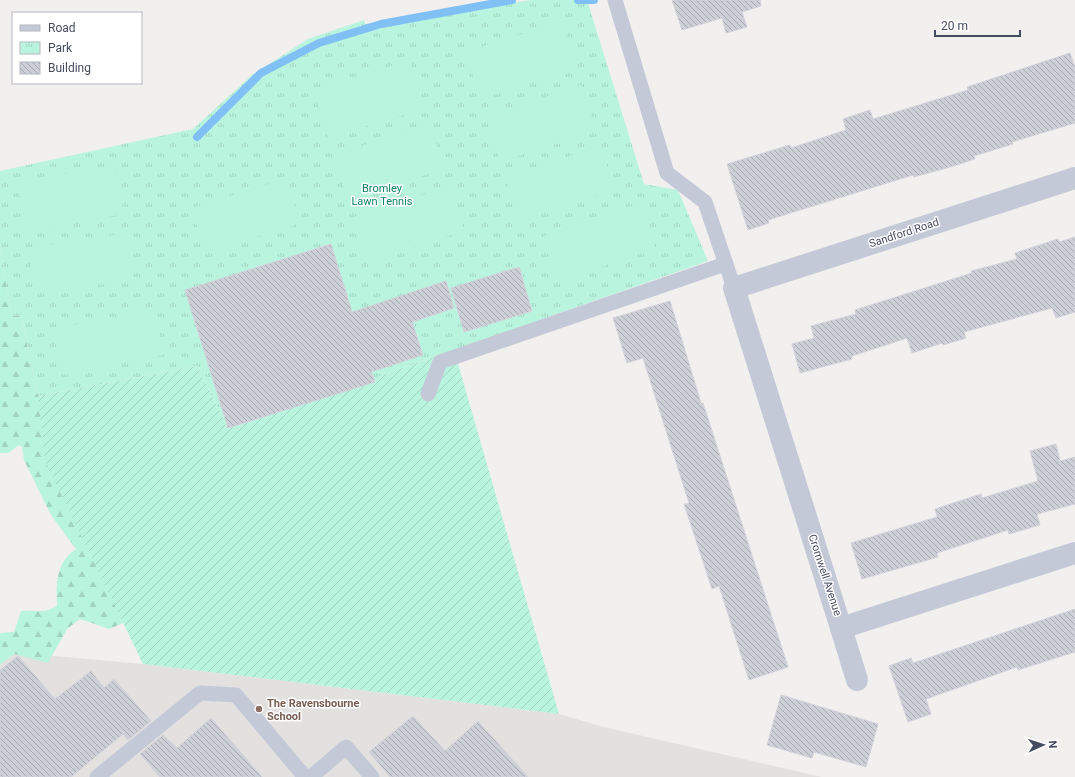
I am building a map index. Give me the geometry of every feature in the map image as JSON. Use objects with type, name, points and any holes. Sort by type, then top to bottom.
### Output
[{"type":"street","name":"Sandford Road","points":[[734,288],[1075,178]]},
{"type":"street","name":"Cromwell Avenue","points":[[734,288],[842,628],[1075,553]]},
{"type":"street","points":[[842,628],[857,680]]},
{"type":"lane","points":[[615,0],[667,173],[705,202],[734,288]]},
{"type":"lane","points":[[428,394],[440,362],[725,264]]},
{"type":"lane","points":[[97,777],[200,693],[236,695],[305,777]]},
{"type":"lane","points":[[311,777],[346,747],[372,777]]},
{"type":"shaded area","name":"The Ravensbourne School","points":[[0,651],[143,664],[559,714],[604,727],[822,777],[0,777]]},
{"type":"green space","name":"Bromley Lawn Tennis","points":[[532,0],[587,0],[644,184],[678,190],[708,261],[228,429],[197,366],[38,396],[21,315],[12,316],[0,246],[0,171],[193,129],[252,75],[308,39],[364,20],[365,24]]},
{"type":"green space","points":[[562,21],[577,68],[481,99],[465,52]]},
{"type":"green space","points":[[410,60],[424,109],[328,138],[313,89]]},
{"type":"green space","points":[[581,85],[596,131],[500,162],[486,116]]},
{"type":"green space","points":[[430,124],[445,169],[347,199],[334,155]]},
{"type":"green space","points":[[601,146],[615,190],[519,221],[505,177]]},
{"type":"green space","points":[[114,165],[124,214],[26,232],[17,182]]},
{"type":"green space","points":[[287,178],[301,223],[205,253],[192,208]]},
{"type":"green space","points":[[450,186],[464,231],[367,262],[353,217]]},
{"type":"green space","points":[[641,203],[655,249],[559,281],[544,236]]},
{"type":"green space","points":[[128,233],[134,280],[35,294],[28,248]]},
{"type":"green space","points":[[0,246],[12,316],[21,315],[38,396],[128,617],[123,623],[109,629],[80,619],[67,629],[48,663],[14,654],[0,665],[0,633],[14,632],[21,611],[43,611],[57,606],[57,582],[61,567],[69,554],[76,549],[51,515],[24,460],[22,447],[19,445],[8,453],[0,453]]},
{"type":"green space","points":[[155,309],[164,355],[65,375],[55,329]]},
{"type":"green space","points":[[454,350],[559,714],[143,664],[45,461],[38,396],[197,366],[228,429]]},
{"type":"building","points":[[672,0],[760,0],[761,6],[742,12],[747,27],[726,33],[722,18],[682,30]]},
{"type":"building","points":[[1070,53],[1075,67],[1075,123],[1012,142],[1013,144],[974,156],[975,159],[954,166],[914,177],[913,175],[768,220],[769,223],[748,230],[727,164],[790,145],[791,148],[846,130],[843,119],[870,110],[873,119],[968,90],[967,87]]},
{"type":"building","points":[[1075,237],[1075,312],[1056,318],[1052,308],[964,332],[966,338],[943,345],[942,343],[912,353],[907,338],[852,356],[852,359],[800,373],[792,344],[814,338],[811,326],[856,314],[855,310],[972,273],[971,271],[1017,259],[1015,253],[1058,239],[1059,242]]},
{"type":"building","points":[[331,244],[352,312],[446,281],[454,308],[412,322],[423,355],[371,372],[375,382],[228,428],[185,290]]},
{"type":"building","points":[[519,267],[532,311],[464,332],[451,288]]},
{"type":"building","points":[[670,301],[701,403],[703,403],[788,667],[749,680],[719,586],[712,589],[684,504],[689,503],[643,358],[627,363],[613,318]]},
{"type":"building","points":[[1056,444],[1060,461],[1075,457],[1075,504],[1037,514],[1040,525],[1009,534],[1008,530],[937,553],[938,557],[862,579],[851,543],[937,517],[935,509],[981,494],[982,498],[1038,481],[1030,451]]},
{"type":"building","points":[[1075,609],[1075,652],[1018,670],[1017,667],[926,699],[931,714],[908,722],[889,666],[911,658],[913,663]]},
{"type":"building","points":[[18,656],[55,699],[91,671],[104,688],[114,679],[151,721],[128,740],[123,734],[71,777],[0,777],[0,670]]},
{"type":"building","points":[[781,695],[878,724],[866,767],[814,752],[812,758],[767,745]]},
{"type":"building","points":[[413,716],[445,751],[478,721],[528,777],[390,777],[369,752]]},
{"type":"building","points":[[211,718],[262,777],[160,777],[140,754],[163,735],[177,748]]},
{"type":"waterway","points":[[197,137],[261,73],[319,43],[381,24],[512,0]]},
{"type":"waterway","points":[[578,0],[594,0]]},
{"type":"place","name":"The Ravensbourne School","points":[[259,709]]}]
